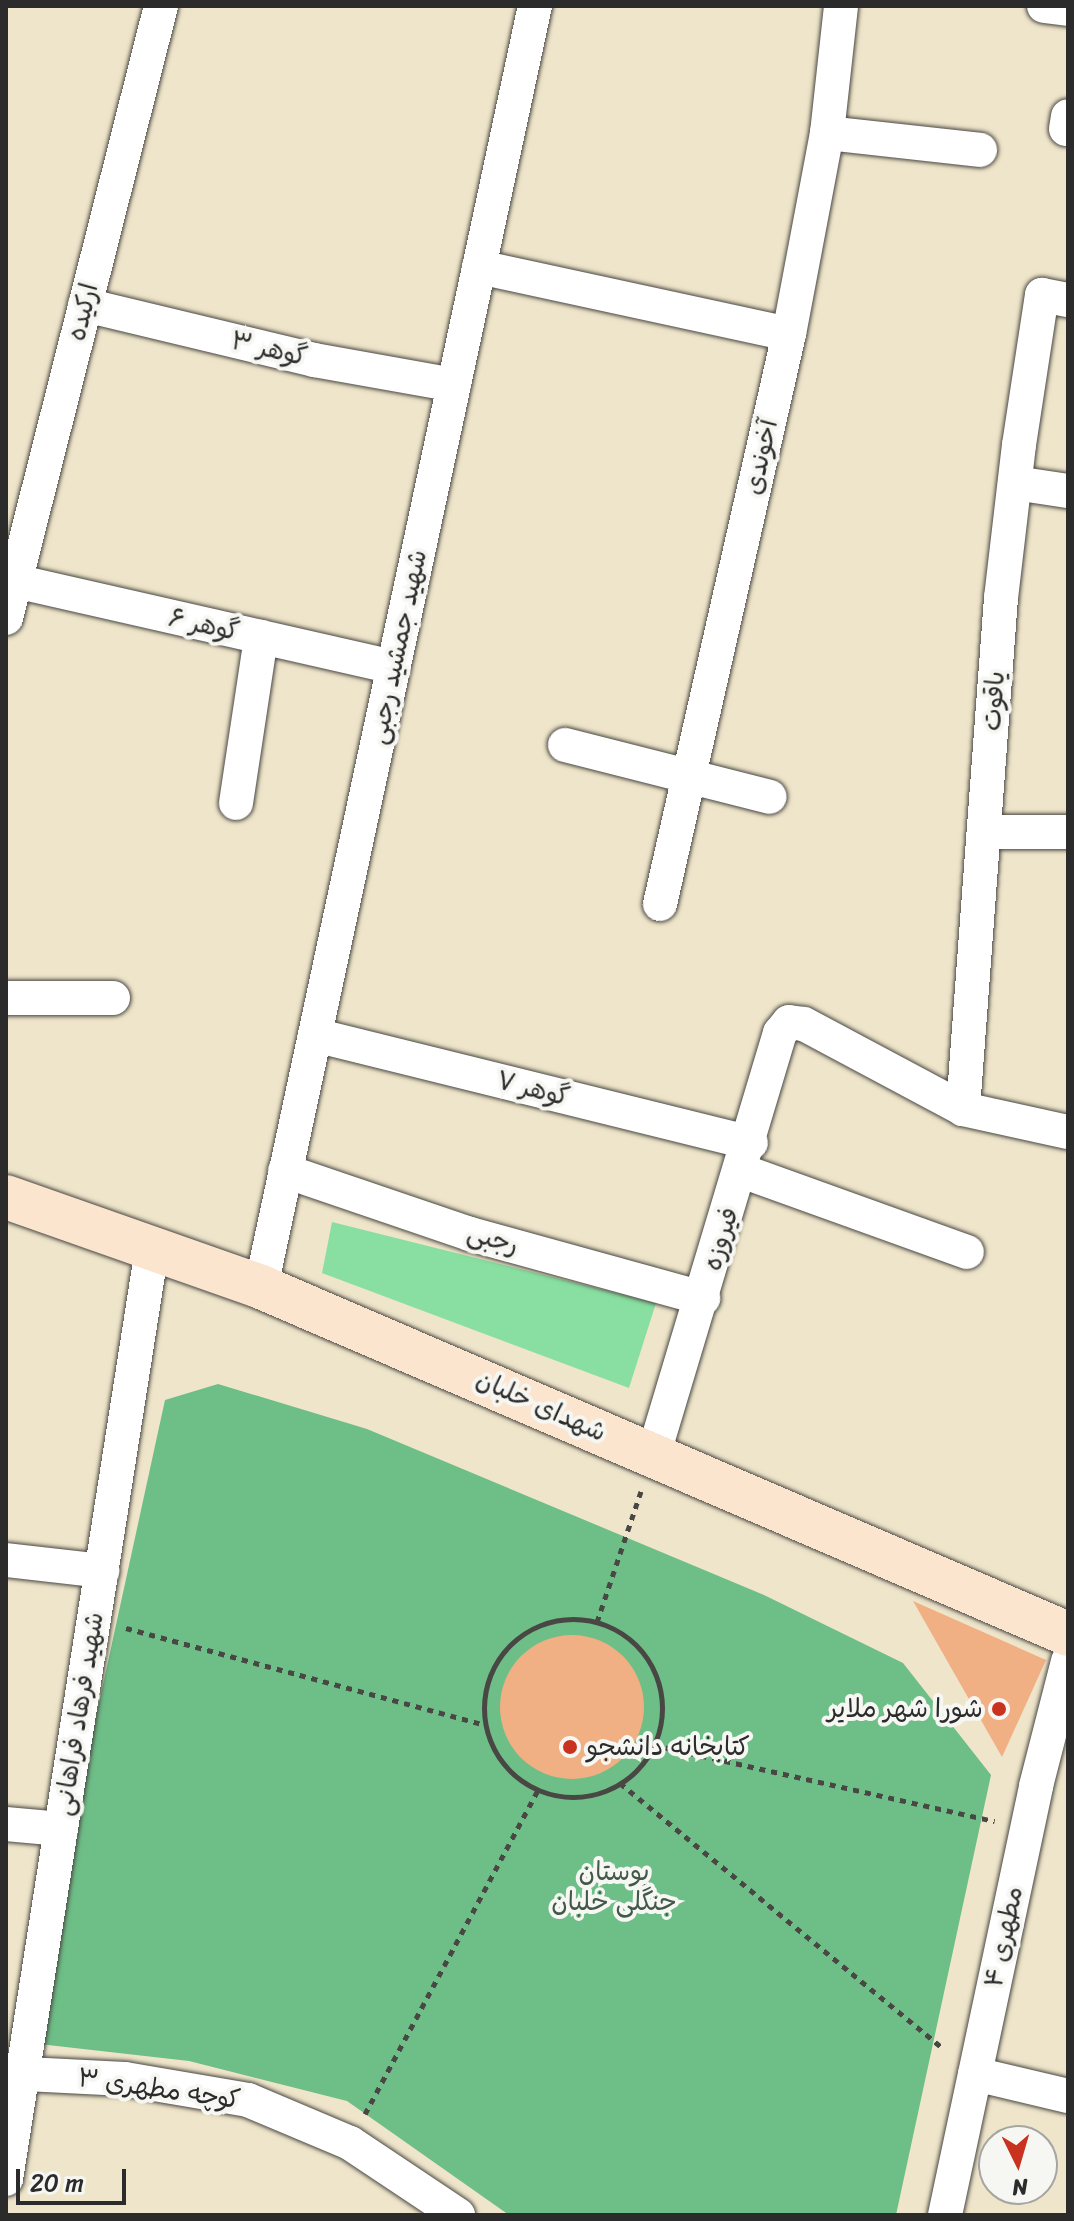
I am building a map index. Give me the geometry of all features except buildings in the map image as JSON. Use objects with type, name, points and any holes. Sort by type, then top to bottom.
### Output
[{"type":"street","name":"ارکیده","points":[[6,618],[161,6]]},
{"type":"street","name":"شهید جمشید رجبی","points":[[261,1287],[535,6]]},
{"type":"street","name":"آخوندی","points":[[660,904],[789,334],[827,133],[841,6]]},
{"type":"street","points":[[1044,6],[1068,9]]},
{"type":"street","points":[[827,133],[980,150]]},
{"type":"street","points":[[479,267],[789,334]]},
{"type":"street","name":"یاقوت","points":[[963,1109],[1015,483],[1055,298]]},
{"type":"street","name":"گوهر ۳","points":[[85,305],[314,360],[454,385]]},
{"type":"street","points":[[1015,483],[1068,491]]},
{"type":"street","name":"گوهر ۶","points":[[15,581],[393,667]]},
{"type":"street","points":[[236,803],[261,637]]},
{"type":"street","points":[[565,745],[770,797]]},
{"type":"street","points":[[985,832],[1068,832]]},
{"type":"street","points":[[6,998],[113,998]]},
{"type":"street","name":"فیروزه","points":[[653,1456],[746,1157],[780,1033],[789,1022],[804,1024],[963,1109]]},
{"type":"street","name":"گوهر ۷","points":[[315,1035],[746,1157],[967,1252]]},
{"type":"street","points":[[963,1109],[1068,1132]]},
{"type":"street","name":"رجبی","points":[[285,1171],[470,1234],[703,1298]]},
{"type":"street","name":"شهدای خلبان","points":[[6,1197],[261,1287],[1068,1634]]},
{"type":"street","name":"شهید فرهاد فراهانی","points":[[6,2179],[14,2073],[61,1829],[152,1249]]},
{"type":"street","points":[[6,1560],[102,1571]]},
{"type":"street","name":"مطهری ۴","points":[[945,2215],[1027,1828],[1068,1661]]},
{"type":"street","points":[[6,1824],[61,1829]]},
{"type":"street","name":"کوچه مطهری ۳","points":[[14,2073],[125,2079],[248,2100],[350,2143],[458,2215]]},
{"type":"street","points":[[975,2074],[1068,2096]]},
{"type":"path","points":[[597,1623],[653,1456]]},
{"type":"path","points":[[94,1620],[485,1725]]},
{"type":"path","points":[[546,1623],[597,1623],[640,1649],[653,1671],[661,1708],[654,1745],[640,1767],[620,1783],[580,1797],[538,1790],[503,1764],[485,1725],[490,1675],[522,1635],[546,1623]]},
{"type":"path","points":[[654,1745],[1027,1828]]},
{"type":"path","points":[[620,1783],[975,2074]]},
{"type":"path","points":[[350,2143],[538,1790]]},
{"type":"green space","points":[[332,1222],[656,1303],[629,1388],[322,1273]]},
{"type":"green space","name":"بوستان جنگلی خلبان","points":[[218,1384],[367,1429],[764,1595],[903,1663],[991,1775],[896,2215],[509,2215],[347,2101],[189,2061],[39,2044],[77,1804],[165,1400]]},
{"type":"place","name":"شورا شهر ملایر","points":[[999,1709]]},
{"type":"place","name":"کتابخانه دانشجو","points":[[570,1747]]}]
